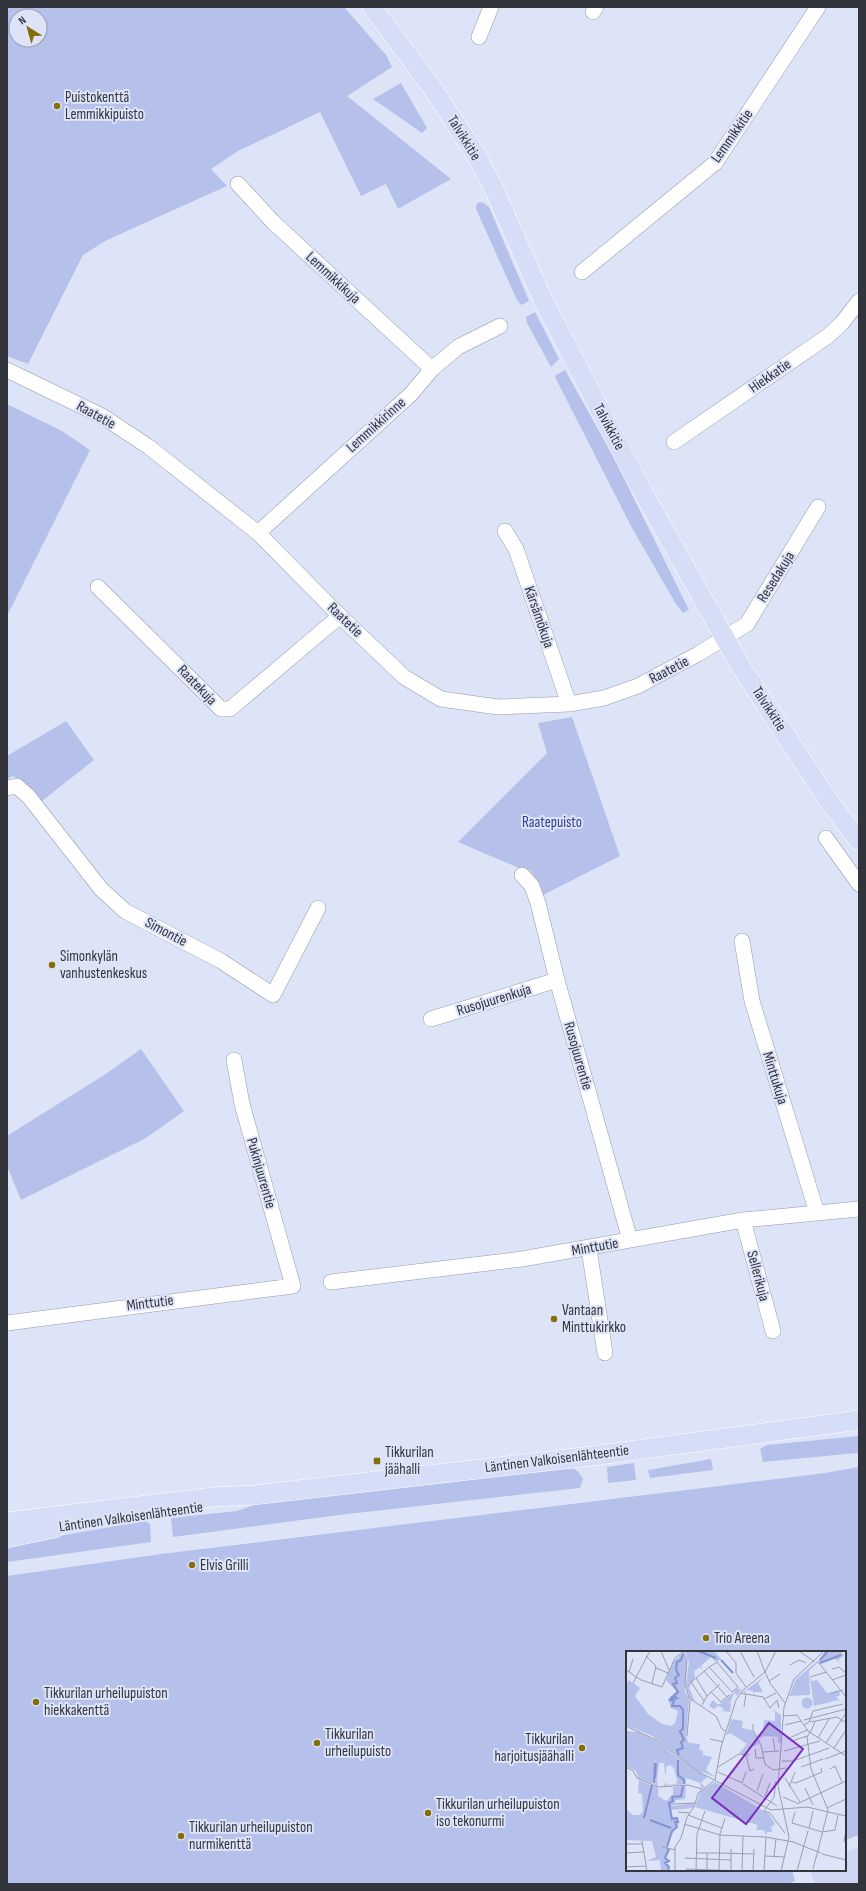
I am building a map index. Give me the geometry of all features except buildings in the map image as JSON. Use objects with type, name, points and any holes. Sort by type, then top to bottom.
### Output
[{"type":"main road","name":"Talvikkitie","points":[[372,7],[431,86],[476,155],[493,187],[544,302],[574,362],[639,485],[724,638],[741,667],[828,800],[859,841]]},
{"type":"main road","name":"Läntinen Valkoisenlähteentie","points":[[7,1522],[213,1497],[254,1494],[592,1456],[859,1420]]},
{"type":"main road","name":"Läntinen Valkoisenlähteentie","points":[[7,1538],[38,1531],[227,1503],[254,1494]]},
{"type":"street","points":[[479,37],[491,7]]},
{"type":"street","name":"Lemmikkitie","points":[[582,272],[715,163],[818,7]]},
{"type":"street","name":"Lemmikkikuja","points":[[238,184],[273,222],[432,369]]},
{"type":"street","name":"Hiekkatie","points":[[674,442],[828,336],[842,323],[859,301]]},
{"type":"street","name":"Lemmikkirinne","points":[[258,533],[411,394],[432,369],[458,347],[500,326]]},
{"type":"street","name":"Raatetie","points":[[7,370],[102,416],[149,446],[197,482],[258,533],[340,616],[404,677],[441,699],[498,707],[569,704],[604,698],[638,686],[698,654],[724,638]]},
{"type":"street","name":"Resedakuja","points":[[724,638],[746,624],[818,507]]},
{"type":"street","name":"Kärsämökuja","points":[[505,531],[516,549],[569,704]]},
{"type":"street","name":"Raatekuja","points":[[98,587],[220,709],[230,709],[340,616]]},
{"type":"street","name":"Simontie","points":[[7,788],[16,786],[30,797],[101,890],[125,911],[222,961],[273,995],[318,908]]},
{"type":"street","points":[[826,838],[859,884]]},
{"type":"street","name":"Rusojuurentie","points":[[522,875],[532,886],[538,903],[557,980],[630,1240]]},
{"type":"street","name":"Minttukuja","points":[[742,941],[752,1001],[817,1213]]},
{"type":"street","name":"Rusojuurenkuja","points":[[431,1019],[557,980]]},
{"type":"street","name":"Pukinjuurentie","points":[[234,1060],[242,1104],[293,1286]]},
{"type":"street","name":"Minttutie","points":[[331,1282],[522,1259],[589,1249],[630,1240],[743,1220],[859,1209]]},
{"type":"street","name":"Sellerikuja","points":[[743,1220],[773,1331]]},
{"type":"street","points":[[589,1249],[605,1353]]},
{"type":"street","name":"Minttutie","points":[[7,1323],[293,1286]]},
{"type":"shaded area","points":[[859,1847],[859,1884],[815,1884],[810,1871],[846,1871],[846,1852]]},
{"type":"green space","points":[[7,7],[344,7],[386,55],[392,67],[347,96],[451,179],[398,209],[386,184],[361,196],[320,112],[238,151],[211,169],[227,186],[107,240],[83,255],[28,364],[7,356]]},
{"type":"green space","points":[[401,83],[427,128],[422,133],[373,99]]},
{"type":"green space","points":[[479,202],[484,203],[489,207],[529,301],[521,305],[517,300],[476,209],[476,205]]},
{"type":"green space","points":[[535,312],[559,359],[551,367],[527,323],[526,317]]},
{"type":"green space","points":[[565,370],[612,454],[689,610],[683,613],[676,604],[632,528],[555,377]]},
{"type":"green space","points":[[7,404],[62,431],[90,450],[7,616]]},
{"type":"green space","name":"Raatepuisto","points":[[572,717],[620,856],[541,896],[535,877],[530,870],[519,868],[458,842],[547,753],[538,723]]},
{"type":"green space","points":[[66,721],[94,760],[42,801],[34,790],[13,776],[7,779],[7,756]]},
{"type":"green space","points":[[141,1049],[184,1111],[146,1138],[21,1200],[7,1166],[7,1136],[104,1075]]},
{"type":"green space","points":[[859,1436],[859,1452],[857,1453],[763,1462],[760,1449],[767,1445]]},
{"type":"green space","points":[[711,1459],[713,1470],[650,1478],[648,1470]]},
{"type":"green space","points":[[634,1463],[636,1480],[608,1483],[607,1467]]},
{"type":"green space","points":[[567,1466],[576,1470],[583,1479],[580,1488],[339,1515],[173,1537],[171,1518],[237,1511],[254,1505],[323,1493]]},
{"type":"green space","name":"Tikkurilan urheilupuisto","points":[[859,1467],[859,1835],[846,1840],[846,1651],[626,1651],[626,1871],[792,1871],[795,1881],[788,1884],[7,1884],[7,1576],[161,1554],[825,1473]]},
{"type":"green space","points":[[145,1521],[150,1524],[151,1542],[7,1562],[7,1545]]},
{"type":"place","name":"Puistokenttä Lemmikkipuisto","points":[[57,106]]},
{"type":"place","name":"Simonkylän vanhustenkeskus","points":[[52,965]]},
{"type":"place","name":"Vantaan Minttukirkko","points":[[554,1319]]},
{"type":"place","name":"Tikkurilan jäähalli","points":[[377,1461]]},
{"type":"place","name":"Elvis Grilli","points":[[192,1565]]},
{"type":"place","name":"Trio Areena","points":[[706,1638]]},
{"type":"place","name":"Tikkurilan urheilupuiston hiekkakenttä","points":[[36,1702]]},
{"type":"place","name":"Tikkurilan urheilupuisto","points":[[317,1743]]},
{"type":"place","name":"Tikkurilan harjoitusjäähalli","points":[[582,1748]]},
{"type":"place","name":"Tikkurilan urheilupuiston iso tekonurmi","points":[[428,1813]]},
{"type":"place","name":"Tikkurilan urheilupuiston nurmikenttä","points":[[181,1836]]}]
